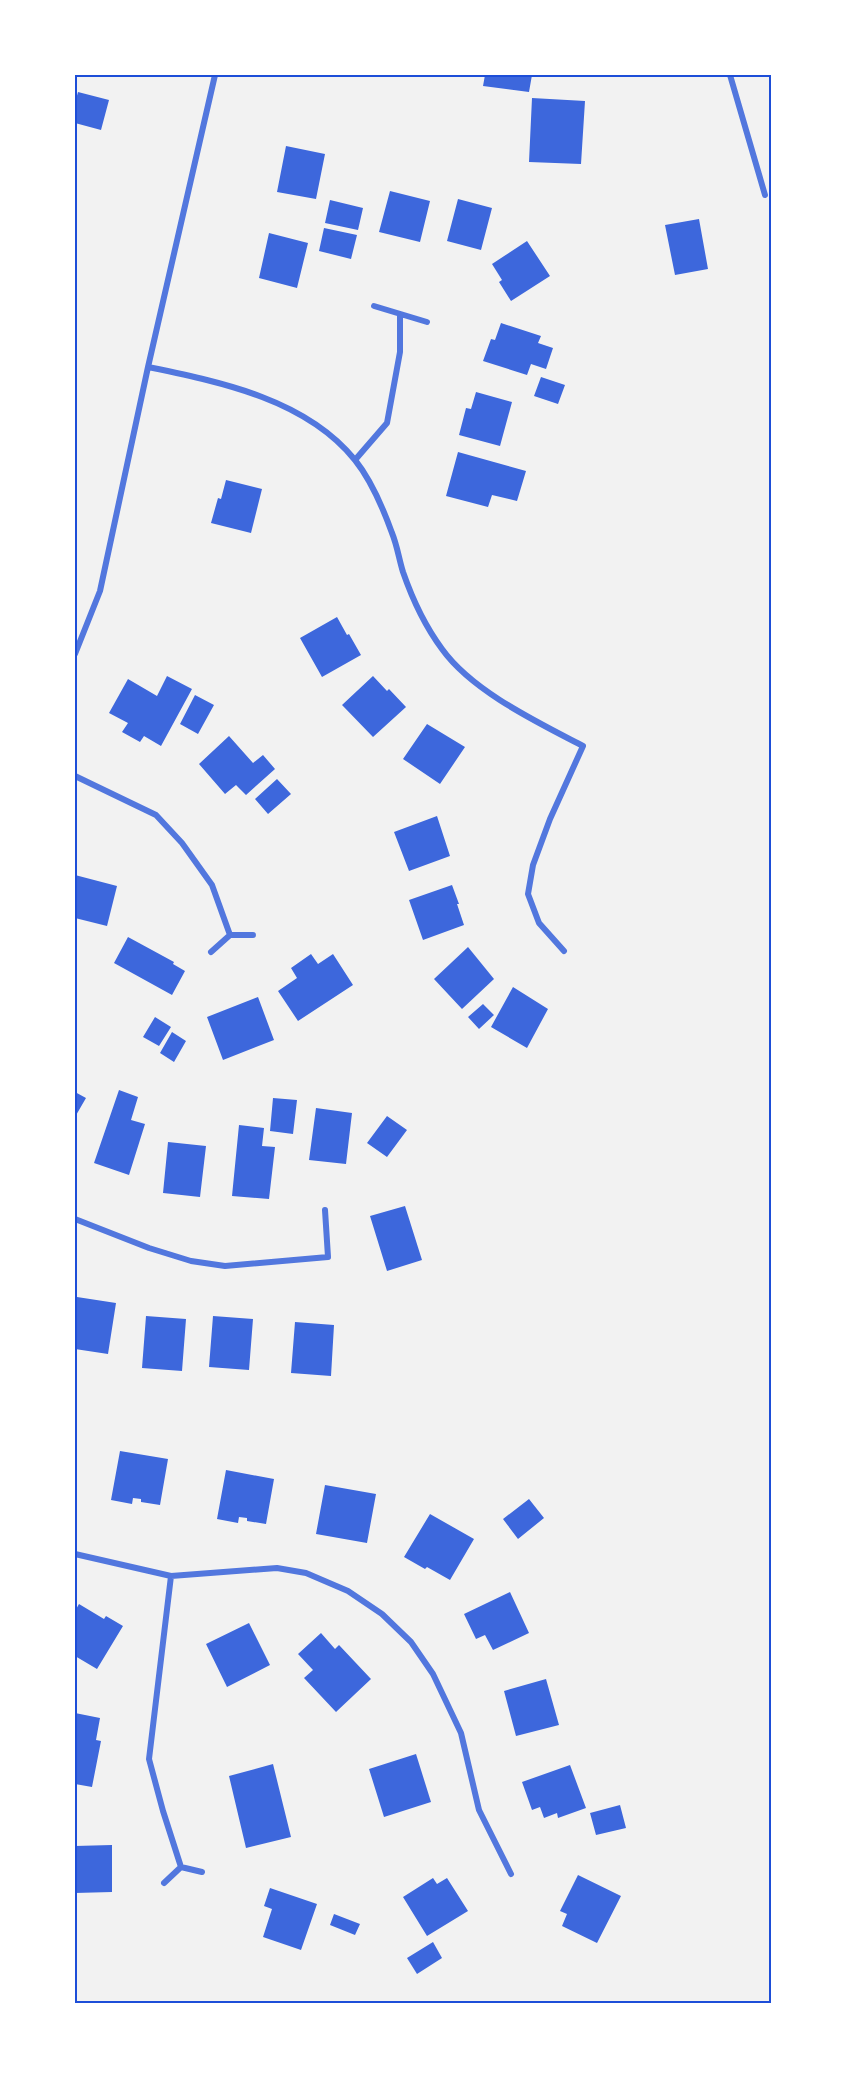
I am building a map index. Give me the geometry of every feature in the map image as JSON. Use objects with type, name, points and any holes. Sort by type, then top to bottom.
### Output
[{"type":"street","points":[[75,654],[100,591],[148,366],[215,75]]},
{"type":"street","points":[[730,75],[765,195]]},
{"type":"street","points":[[374,306],[427,322]]},
{"type":"street","points":[[355,460],[387,423],[400,352],[400,314]]},
{"type":"street","points":[[148,366],[237,387],[267,398],[306,418],[333,439],[355,460],[377,497],[393,534],[418,609],[442,650],[476,684],[524,715],[583,746],[550,819],[533,865],[528,894],[539,923],[564,951]]},
{"type":"street","points":[[75,776],[156,815],[182,843],[212,885],[230,935]]},
{"type":"street","points":[[211,952],[230,935],[253,935]]},
{"type":"street","points":[[75,1220],[191,1261],[225,1266],[328,1257],[325,1210]]},
{"type":"street","points":[[75,1554],[171,1576],[277,1568],[306,1573],[348,1591],[382,1614],[411,1642],[433,1674],[461,1733],[479,1810],[511,1874]]},
{"type":"street","points":[[171,1576],[149,1759],[163,1811],[182,1867]]},
{"type":"street","points":[[182,1867],[202,1872]]},
{"type":"street","points":[[164,1883],[182,1867]]},
{"type":"building","points":[[485,75],[532,75],[529,92],[483,86]]},
{"type":"building","points":[[78,92],[109,100],[101,130],[75,123],[75,103]]},
{"type":"building","points":[[532,98],[585,101],[581,164],[529,162]]},
{"type":"building","points":[[286,146],[325,154],[316,199],[277,192]]},
{"type":"building","points":[[390,191],[430,201],[420,242],[379,232]]},
{"type":"building","points":[[458,199],[492,208],[481,250],[447,241]]},
{"type":"building","points":[[330,200],[363,208],[358,230],[325,223]]},
{"type":"building","points":[[699,219],[708,269],[675,275],[665,225]]},
{"type":"building","points":[[324,228],[357,235],[351,259],[319,251]]},
{"type":"building","points":[[269,233],[308,243],[297,288],[259,278]]},
{"type":"building","points":[[527,241],[550,276],[511,301],[499,282],[502,280],[492,264]]},
{"type":"building","points":[[501,323],[541,336],[538,343],[553,348],[546,369],[531,364],[527,375],[483,361],[491,339],[495,340]]},
{"type":"building","points":[[541,377],[565,385],[558,404],[534,396]]},
{"type":"building","points":[[476,392],[512,402],[500,446],[459,435],[466,408],[471,409]]},
{"type":"building","points":[[458,452],[526,471],[517,501],[492,495],[488,507],[446,496]]},
{"type":"building","points":[[226,480],[262,489],[251,533],[211,523]]},
{"type":"building","points":[[337,617],[361,655],[322,677],[300,638]]},
{"type":"building","points":[[167,676],[192,689],[161,746],[144,736],[140,742],[122,732],[128,723],[109,713],[128,679],[157,696]]},
{"type":"building","points":[[373,676],[406,707],[373,737],[342,705]]},
{"type":"building","points":[[195,695],[214,705],[198,734],[180,724]]},
{"type":"building","points":[[427,724],[465,747],[440,784],[403,759]]},
{"type":"building","points":[[229,736],[253,763],[263,755],[275,769],[246,795],[236,785],[225,794],[199,764]]},
{"type":"building","points":[[277,779],[291,794],[268,814],[255,799]]},
{"type":"building","points":[[437,816],[450,856],[409,871],[394,832]]},
{"type":"building","points":[[75,875],[117,886],[107,926],[75,918]]},
{"type":"building","points":[[452,885],[464,925],[423,940],[409,900]]},
{"type":"building","points":[[128,937],[174,962],[173,964],[185,971],[172,995],[114,963]]},
{"type":"building","points":[[468,947],[494,979],[462,1009],[434,979]]},
{"type":"building","points":[[311,954],[318,964],[333,954],[353,985],[298,1021],[278,991],[297,978],[291,968]]},
{"type":"building","points":[[513,987],[548,1009],[527,1048],[491,1027]]},
{"type":"building","points":[[258,997],[274,1040],[223,1060],[207,1017]]},
{"type":"building","points":[[483,1004],[494,1015],[479,1029],[468,1017]]},
{"type":"building","points":[[155,1017],[171,1027],[159,1046],[143,1037]]},
{"type":"building","points":[[172,1032],[186,1041],[174,1062],[160,1053]]},
{"type":"building","points":[[119,1090],[138,1097],[131,1120],[145,1124],[129,1175],[94,1163]]},
{"type":"building","points":[[75,1092],[86,1098],[75,1117]]},
{"type":"building","points":[[273,1098],[297,1100],[293,1134],[270,1131]]},
{"type":"building","points":[[316,1108],[352,1113],[346,1164],[309,1160]]},
{"type":"building","points":[[387,1116],[407,1130],[387,1157],[367,1143]]},
{"type":"building","points":[[239,1125],[264,1128],[262,1146],[275,1147],[269,1199],[232,1196]]},
{"type":"building","points":[[168,1142],[206,1146],[200,1197],[163,1193]]},
{"type":"building","points":[[405,1206],[422,1260],[387,1271],[370,1216]]},
{"type":"building","points":[[77,1297],[116,1303],[108,1354],[75,1349]]},
{"type":"building","points":[[146,1316],[186,1319],[182,1371],[142,1368]]},
{"type":"building","points":[[213,1316],[253,1319],[249,1370],[209,1367]]},
{"type":"building","points":[[295,1322],[334,1325],[331,1376],[291,1373]]},
{"type":"building","points":[[120,1451],[168,1459],[160,1505],[141,1502],[141,1499],[133,1498],[132,1504],[111,1500]]},
{"type":"building","points":[[226,1470],[274,1479],[266,1524],[247,1521],[247,1518],[239,1517],[238,1523],[217,1519]]},
{"type":"building","points":[[325,1485],[376,1494],[367,1543],[316,1534]]},
{"type":"building","points":[[529,1499],[544,1518],[518,1539],[503,1519]]},
{"type":"building","points":[[430,1514],[474,1539],[450,1580],[404,1557]]},
{"type":"building","points":[[510,1592],[529,1633],[493,1650],[485,1635],[476,1639],[464,1614]]},
{"type":"building","points":[[79,1604],[104,1619],[106,1616],[123,1626],[97,1669],[75,1656],[75,1611]]},
{"type":"building","points":[[249,1623],[270,1665],[227,1687],[206,1644]]},
{"type":"building","points":[[321,1633],[335,1649],[339,1645],[371,1679],[336,1712],[304,1678],[313,1670],[298,1654]]},
{"type":"building","points":[[546,1679],[559,1725],[516,1736],[504,1691]]},
{"type":"building","points":[[75,1713],[100,1718],[96,1740],[101,1741],[92,1787],[75,1784]]},
{"type":"building","points":[[416,1754],[431,1802],[384,1817],[369,1769]]},
{"type":"building","points":[[273,1764],[291,1837],[246,1848],[229,1776]]},
{"type":"building","points":[[570,1765],[586,1808],[558,1818],[557,1813],[544,1818],[540,1807],[532,1810],[522,1782]]},
{"type":"building","points":[[620,1805],[626,1828],[596,1835],[590,1813]]},
{"type":"building","points":[[112,1845],[112,1892],[75,1893],[75,1846]]},
{"type":"building","points":[[578,1875],[621,1896],[597,1943],[562,1926],[567,1914],[560,1911]]},
{"type":"building","points":[[433,1878],[437,1884],[447,1878],[468,1911],[427,1936],[403,1897]]},
{"type":"building","points":[[270,1888],[317,1904],[301,1950],[263,1937],[272,1909],[264,1906]]},
{"type":"building","points":[[334,1914],[360,1924],[355,1935],[330,1925]]},
{"type":"building","points":[[433,1942],[442,1958],[417,1974],[407,1958]]}]
